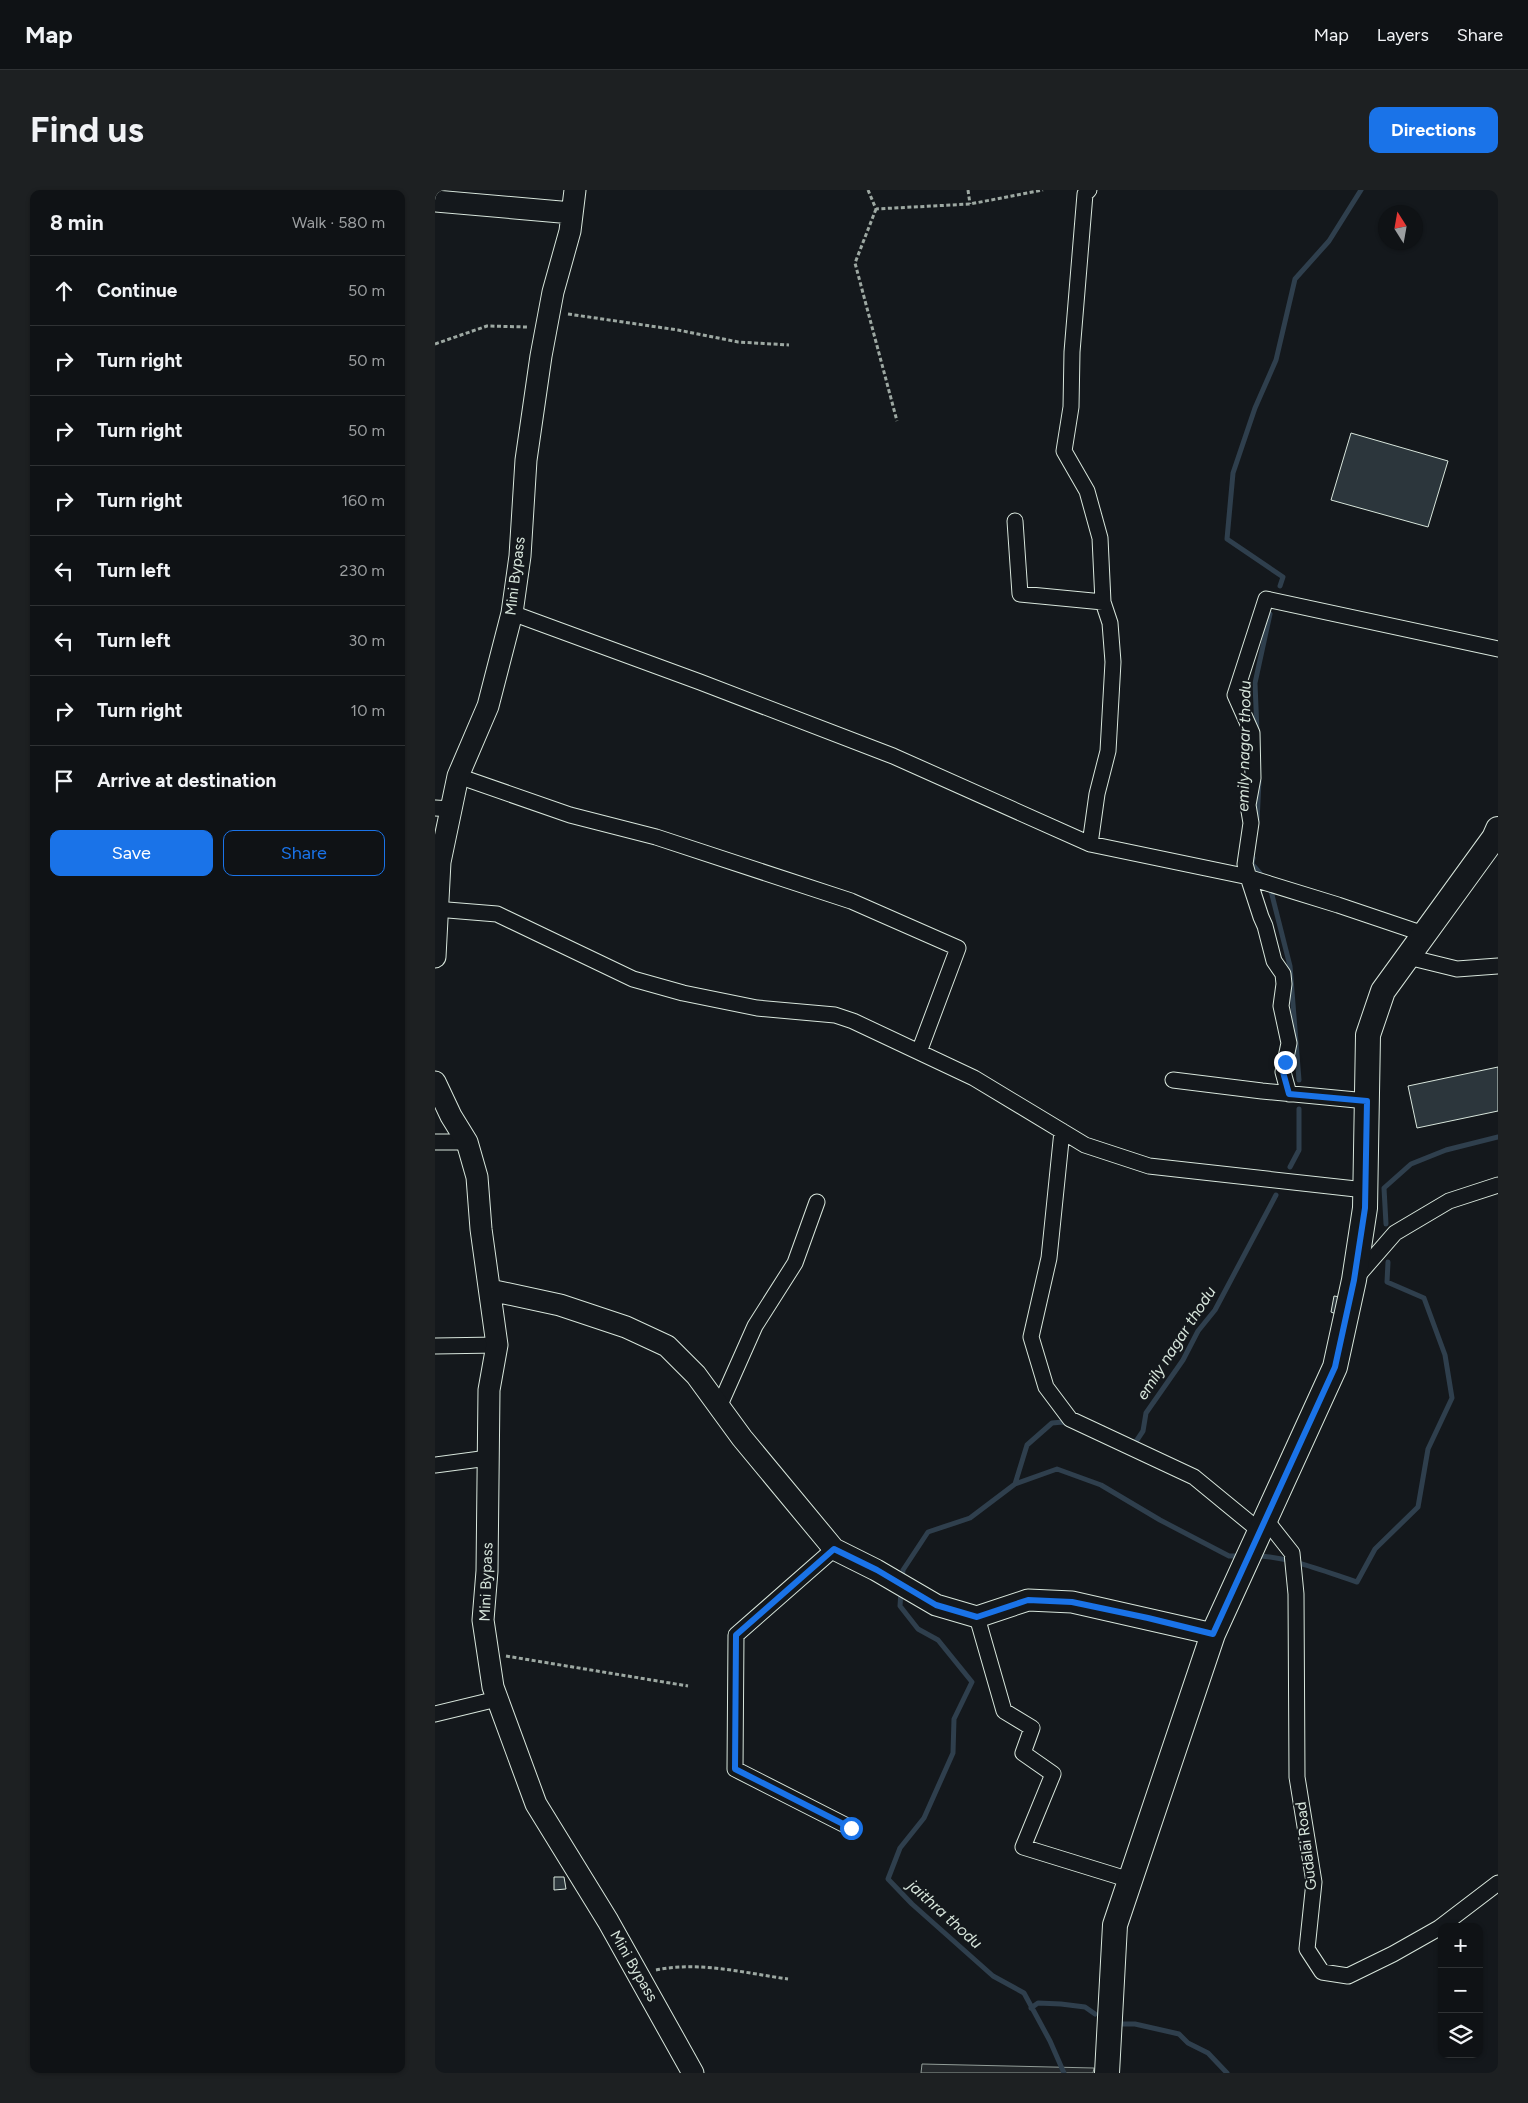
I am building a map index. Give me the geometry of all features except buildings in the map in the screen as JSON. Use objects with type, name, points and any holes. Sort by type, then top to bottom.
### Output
[{"type":"main road","name":"Mini Bypass","points":[[435,957],[436,909],[441,862],[443,809],[488,706],[512,614],[520,556],[526,460],[548,319],[570,230],[575,190]]},
{"type":"main road","points":[[435,201],[572,213]]},
{"type":"main road","points":[[1107,2073],[1115,1925],[1213,1634],[1335,1367],[1354,1280],[1365,1208],[1368,1035],[1383,991],[1495,838],[1498,830]]},
{"type":"main road","name":"Mini Bypass","points":[[435,1082],[451,1116],[467,1142],[477,1177],[481,1229],[497,1345],[489,1390],[487,1571],[483,1620],[493,1687],[536,1804],[608,1921],[693,2073]]},
{"type":"main road","points":[[490,1290],[561,1306],[626,1327],[667,1346],[695,1375],[805,1516],[834,1549],[892,1579],[936,1605],[977,1617],[1028,1600],[1072,1602],[1213,1634]]},
{"type":"street","points":[[1089,190],[1085,194],[1073,352],[1071,407],[1064,451],[1087,491],[1100,538],[1103,602],[1110,623],[1113,662],[1108,751],[1097,794],[1090,844]]},
{"type":"street","points":[[1015,521],[1020,594],[1103,602]]},
{"type":"street","points":[[1289,1094],[1283,1072],[1289,1043],[1281,1006],[1285,984],[1283,974],[1274,961],[1245,864],[1251,823],[1248,805],[1253,778],[1252,733],[1235,695],[1266,598],[1498,650]]},
{"type":"street","points":[[512,614],[700,682],[893,756],[1090,844],[1249,878],[1424,934]]},
{"type":"street","points":[[458,776],[571,815],[656,837],[851,901],[958,948],[919,1052]]},
{"type":"street","points":[[436,909],[497,914],[633,978],[683,993],[757,1008],[835,1015],[853,1021],[974,1078],[1085,1146],[1149,1166],[1365,1190]]},
{"type":"street","points":[[1408,956],[1457,969],[1498,966]]},
{"type":"street","points":[[1173,1080],[1367,1101]]},
{"type":"street","name":"Gudalai Road","points":[[1062,1131],[1049,1258],[1031,1337],[1046,1388],[1070,1419],[1194,1477],[1256,1541],[1292,1553],[1296,1594],[1297,1777],[1314,1882],[1307,1949],[1322,1972],[1348,1976],[1393,1954],[1439,1928],[1498,1883]]},
{"type":"street","points":[[435,1142],[467,1142]]},
{"type":"street","points":[[1354,1280],[1395,1234],[1449,1201],[1498,1185]]},
{"type":"street","points":[[719,1407],[755,1326],[795,1263],[817,1202]]},
{"type":"street","points":[[435,1346],[497,1345]]},
{"type":"street","points":[[435,1465],[488,1458]]},
{"type":"street","points":[[834,1549],[736,1635],[735,1769],[851,1828]]},
{"type":"street","points":[[977,1617],[1005,1712],[1032,1728],[1023,1753],[1053,1774],[1023,1847],[1130,1880]]},
{"type":"street","points":[[435,1714],[497,1699]]},
{"type":"path","points":[[869,190],[876,209],[855,263],[897,421]]},
{"type":"path","points":[[968,190],[970,204]]},
{"type":"path","points":[[876,209],[970,204],[1043,190]]},
{"type":"path","points":[[435,344],[487,326],[548,319],[678,330],[738,342],[789,345]]},
{"type":"path","points":[[488,1654],[524,1658],[688,1686]]},
{"type":"path","points":[[638,1974],[673,1967],[723,1968],[788,1979]]},
{"type":"shaded area","points":[[922,2064],[1094,2068],[1093,2073],[921,2073]]},
{"type":"waterway","name":"emily nagar thodu","points":[[1280,586],[1283,577],[1227,539],[1233,473],[1255,408],[1276,360],[1295,279],[1329,241],[1361,190]]},
{"type":"waterway","name":"emily nagar thodu","points":[[1257,732],[1255,683],[1270,614]]},
{"type":"waterway","name":"emily nagar thodu","points":[[1257,822],[1259,781]]},
{"type":"waterway","name":"emily nagar thodu","points":[[1253,858],[1252,864],[1264,878]]},
{"type":"waterway","name":"emily nagar thodu","points":[[1270,887],[1290,966],[1299,1080]]},
{"type":"waterway","name":"emily nagar thodu","points":[[1290,1167],[1299,1150],[1299,1109]]},
{"type":"waterway","points":[[1386,1224],[1384,1188],[1411,1164],[1446,1150],[1498,1137]]},
{"type":"waterway","name":"emily nagar thodu","points":[[1132,1442],[1135,1443],[1143,1431],[1146,1413],[1183,1360],[1198,1331],[1215,1310],[1276,1195]]},
{"type":"waterway","points":[[1255,1556],[1293,1562],[1357,1582],[1375,1549],[1418,1507],[1428,1449],[1452,1398],[1445,1355],[1424,1298],[1387,1282],[1388,1262]]},
{"type":"waterway","name":"emily nagar thodu","points":[[1015,1484],[1027,1445],[1052,1423],[1063,1422],[1067,1424]]},
{"type":"waterway","points":[[902,1580],[903,1570],[928,1532],[970,1518],[1015,1484],[1057,1469],[1101,1485],[1160,1520],[1229,1556],[1242,1556]]},
{"type":"waterway","name":"jaithra thodu","points":[[901,1591],[900,1606],[918,1629],[938,1640],[972,1682],[954,1719],[953,1753],[924,1818],[900,1848],[888,1879],[912,1904],[993,1976],[1024,1993],[1050,2041],[1064,2073]]},
{"type":"waterway","points":[[1031,2008],[1038,2003],[1061,2004],[1085,2007],[1095,2014]]},
{"type":"waterway","points":[[1119,2024],[1135,2024],[1179,2034],[1188,2043],[1208,2053],[1227,2073]]},
{"type":"route","points":[[851,1828],[735,1769],[736,1635],[834,1549],[877,1570],[936,1605],[977,1617],[1028,1600],[1072,1602],[1213,1634],[1335,1367],[1349,1308],[1365,1208],[1367,1101],[1289,1094],[1283,1072],[1285,1062]]}]
